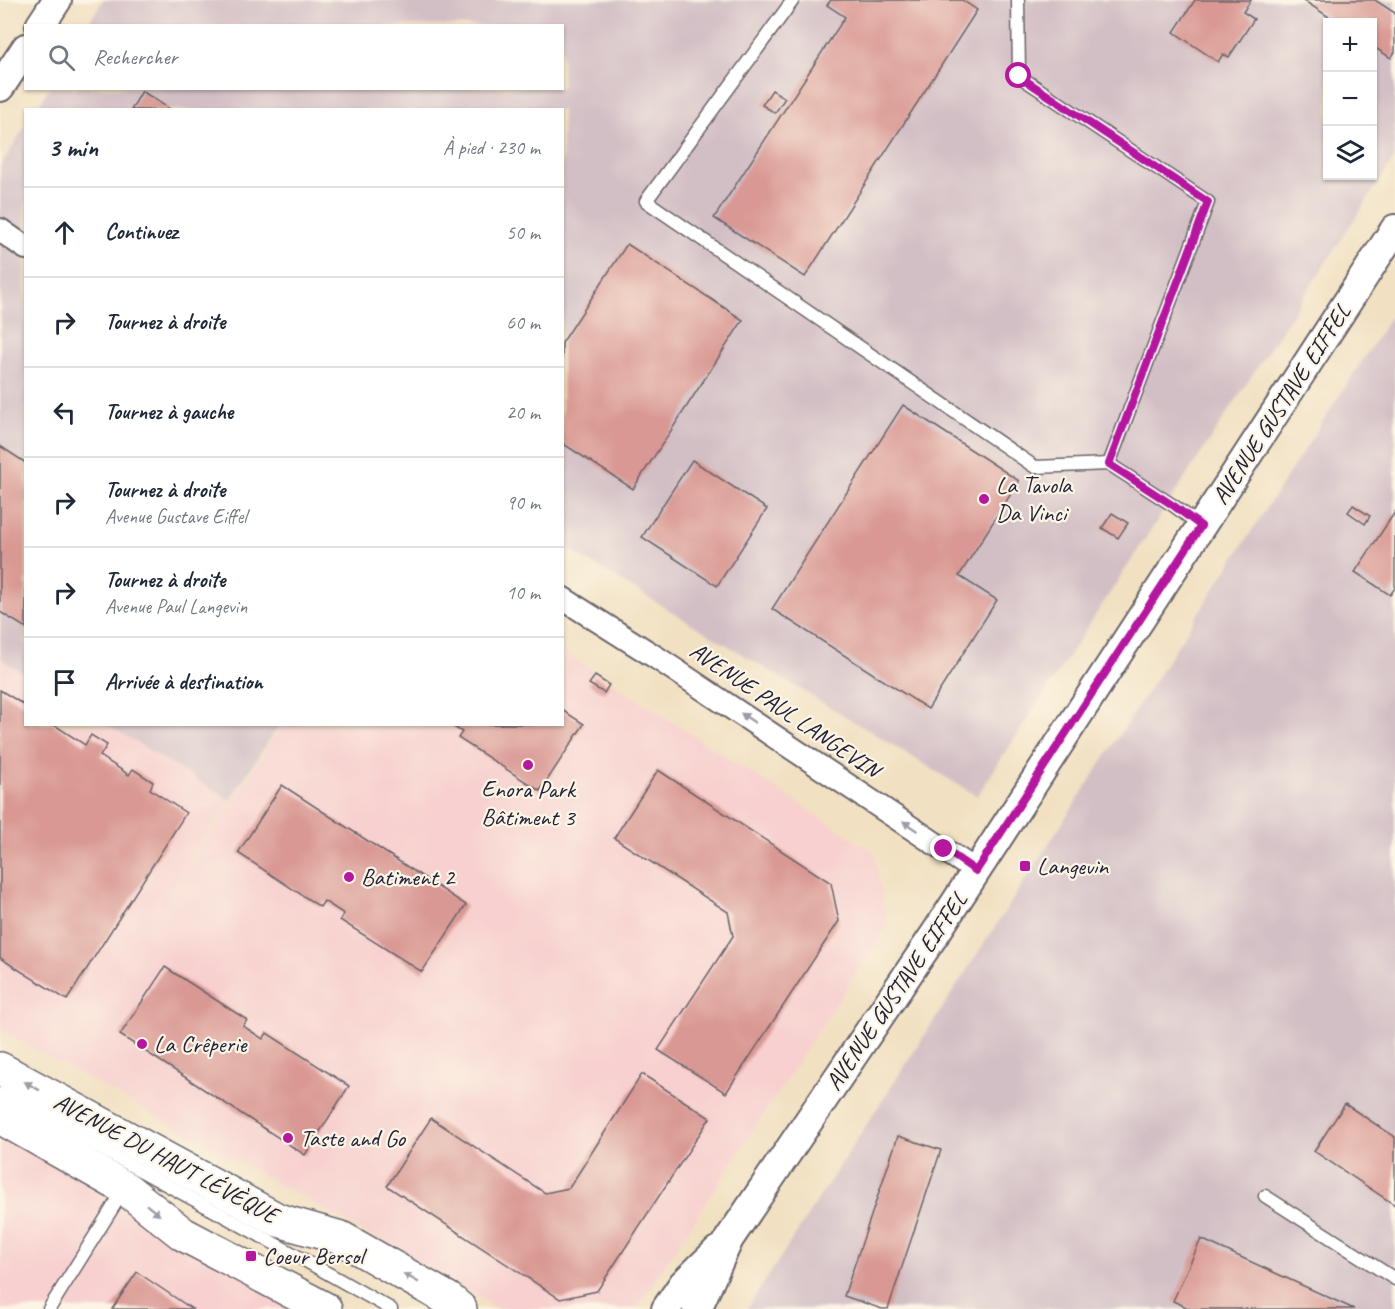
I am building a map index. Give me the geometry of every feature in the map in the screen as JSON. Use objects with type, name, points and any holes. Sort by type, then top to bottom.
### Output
[{"type":"main road","name":"AVENUE DU HAUT LÉVÈQUE","points":[[0,1069],[278,1220],[341,1238],[448,1299],[460,1309]]},
{"type":"main road","name":"AVENUE DU HAUT LÉVÈQUE","points":[[0,1117],[126,1188],[183,1234],[326,1309]]},
{"type":"street","points":[[41,24],[57,0]]},
{"type":"street","points":[[0,87],[24,51]]},
{"type":"street","name":"AVENUE GUSTAVE EIFFEL","points":[[696,1309],[729,1239],[976,871],[1395,229]]},
{"type":"street","points":[[0,230],[24,247]]},
{"type":"street","name":"AVENUE PAUL LANGEVIN","points":[[564,599],[657,658],[976,871]]},
{"type":"street","name":"AVENUE GUSTAVE EIFFEL","points":[[666,1309],[683,1284],[729,1239]]},
{"type":"lane","points":[[793,0],[646,201],[1035,467],[1109,464],[1201,526]]},
{"type":"lane","points":[[1018,0],[1019,76],[1208,202],[1109,464]]},
{"type":"lane","name":"AVENUE DU HAUT LÉVÈQUE","points":[[0,1094],[391,1309]]},
{"type":"lane","points":[[49,1309],[126,1188]]},
{"type":"lane","points":[[1265,1196],[1395,1279]]},
{"type":"shaded area","points":[[103,0],[1395,0],[1395,157],[977,796],[564,547],[564,108],[37,108],[48,90],[564,90],[564,24],[88,24]]},
{"type":"shaded area","points":[[24,128],[24,673],[0,658],[0,167]]},
{"type":"shaded area","points":[[1395,310],[1395,1309],[747,1309]]},
{"type":"shaded area","points":[[564,652],[875,853],[887,926],[636,1309],[500,1309],[0,1030],[0,658],[24,673],[24,726],[110,726],[230,800],[139,945],[280,726],[564,726]]},
{"type":"shaded area","points":[[110,726],[278,726],[230,800]]},
{"type":"shaded area","points":[[0,1127],[317,1309],[0,1309]]},
{"type":"building","points":[[831,0],[962,0],[977,10],[805,277],[714,218],[845,17],[827,5]]},
{"type":"building","points":[[1195,0],[1251,0],[1243,12],[1254,19],[1229,57],[1223,54],[1218,62],[1174,32]]},
{"type":"building","points":[[1303,0],[1375,0],[1395,13],[1395,52],[1391,58],[1377,49],[1377,18],[1329,17]]},
{"type":"building","points":[[772,90],[785,98],[775,113],[762,105]]},
{"type":"building","points":[[142,91],[168,108],[132,108]]},
{"type":"building","points":[[627,244],[743,320],[633,489],[564,444],[564,340]]},
{"type":"building","points":[[903,405],[1019,481],[959,576],[997,600],[928,709],[772,609]]},
{"type":"building","points":[[0,446],[24,462],[24,627],[0,612]]},
{"type":"building","points":[[692,460],[767,509],[717,586],[642,537]]},
{"type":"building","points":[[1353,505],[1370,516],[1365,524],[1348,512]]},
{"type":"building","points":[[1395,512],[1395,588],[1390,595],[1355,572]]},
{"type":"building","points":[[1112,513],[1128,523],[1118,538],[1102,528]]},
{"type":"building","points":[[595,676],[609,685],[604,693],[589,684]]},
{"type":"building","points":[[0,690],[24,705],[24,726],[56,726],[85,745],[91,735],[107,745],[100,756],[129,775],[133,769],[153,782],[150,789],[186,813],[67,1000],[0,958]]},
{"type":"building","name":"Enora Park Bâtiment 3","points":[[564,711],[584,724],[540,791],[458,738],[462,732],[452,726],[564,726]]},
{"type":"building","points":[[658,770],[831,883],[839,921],[726,1093],[658,1050],[733,936],[728,912],[614,838]]},
{"type":"building","name":"Batiment 2","points":[[282,785],[466,905],[422,972],[340,920],[344,914],[324,901],[320,907],[238,853]]},
{"type":"building","points":[[165,967],[247,1020],[243,1026],[263,1039],[267,1033],[349,1086],[305,1155],[120,1035]]},
{"type":"building","points":[[642,1074],[710,1118],[597,1291],[560,1299],[387,1186],[431,1118],[545,1193],[569,1188]]},
{"type":"building","points":[[1345,1104],[1395,1137],[1395,1205],[1314,1151]]},
{"type":"building","points":[[898,1136],[941,1150],[888,1309],[882,1309],[844,1296]]},
{"type":"building","points":[[1201,1239],[1354,1309],[1191,1309],[1173,1301]]},
{"type":"building","points":[[137,1272],[192,1309],[112,1309]]},
{"type":"place","name":"La Tavola Da Vinci","points":[[984,499]]},
{"type":"place","name":"Enora Park Bâtiment 3","points":[[528,765]]},
{"type":"place","name":"Langevin","points":[[1025,866]]},
{"type":"place","name":"Batiment 2","points":[[349,877]]},
{"type":"place","name":"La Crêperie","points":[[142,1044]]},
{"type":"place","name":"Taste and Go","points":[[288,1138]]},
{"type":"place","name":"Coeur Bersol","points":[[251,1256]]},
{"type":"route","points":[[944,849],[976,871],[1201,526],[1109,464],[1208,202],[1019,76]]}]
